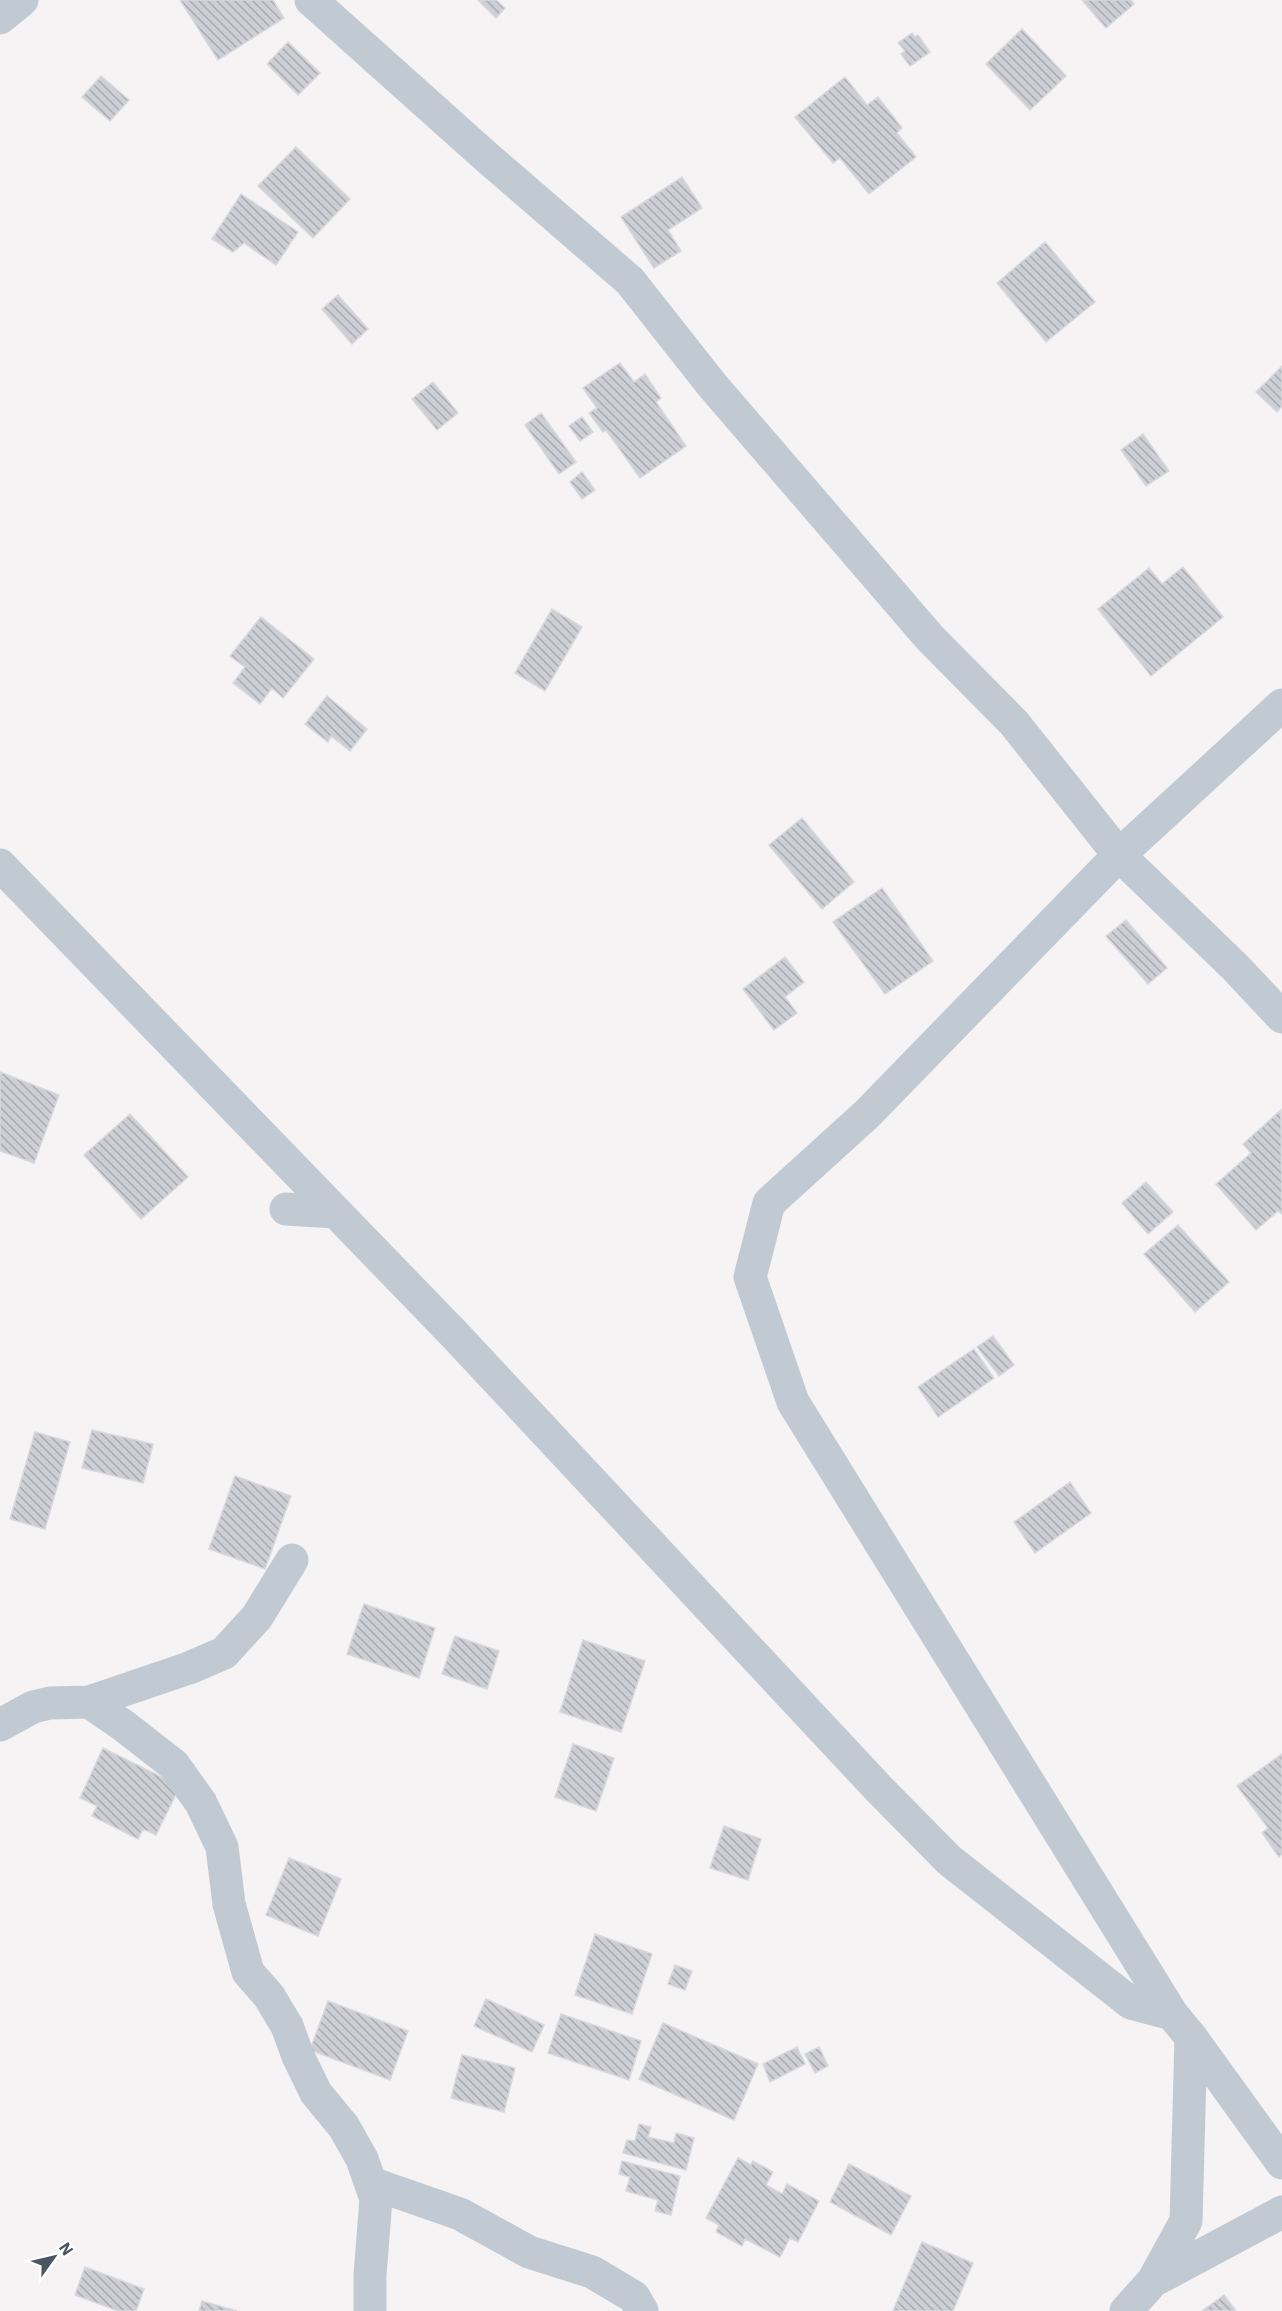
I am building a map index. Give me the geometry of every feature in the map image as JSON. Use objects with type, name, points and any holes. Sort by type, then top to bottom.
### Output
[{"type":"street","points":[[0,18],[22,0]]},
{"type":"street","points":[[311,0],[630,281],[712,385],[930,638],[1014,723],[1119,855],[1236,968],[1282,1017]]},
{"type":"street","points":[[1282,705],[1119,855],[867,1114],[769,1203],[750,1277],[793,1402],[1182,2026],[1282,2163]]},
{"type":"street","points":[[0,865],[454,1334],[862,1772],[949,1860],[1131,2004],[1182,2026]]},
{"type":"street","points":[[286,1209],[336,1212]]},
{"type":"street","points":[[0,1725],[33,1707],[50,1703],[89,1702],[189,1668],[224,1653],[257,1617],[292,1560]]},
{"type":"street","points":[[89,1702],[174,1765],[201,1803],[222,1847],[228,1904],[249,1972],[269,1996],[286,2026],[316,2093],[344,2127],[362,2158],[371,2183],[376,2199],[370,2311]]},
{"type":"street","points":[[1126,2311],[1153,2281],[1186,2222],[1182,2026]]},
{"type":"street","points":[[1243,2109],[1282,2119]]},
{"type":"street","points":[[371,2183],[460,2214],[529,2252],[592,2272],[634,2297],[642,2311]]},
{"type":"street","points":[[1153,2281],[1282,2212]]},
{"type":"building","points":[[180,0],[273,0],[284,18],[218,60]]},
{"type":"building","points":[[478,0],[496,0],[505,8],[496,18]]},
{"type":"building","points":[[1082,0],[1131,0],[1134,4],[1106,28]]},
{"type":"building","points":[[1022,29],[1066,76],[1030,110],[986,64]]},
{"type":"building","points":[[912,33],[915,37],[918,35],[930,52],[910,66],[901,54],[905,51],[898,43]]},
{"type":"building","points":[[288,42],[320,73],[298,95],[267,64]]},
{"type":"building","points":[[101,76],[129,100],[110,121],[82,97]]},
{"type":"building","points":[[845,77],[867,105],[878,97],[902,128],[897,133],[916,157],[869,194],[840,158],[833,163],[795,117]]},
{"type":"building","points":[[296,147],[350,199],[313,238],[258,186]]},
{"type":"building","points":[[682,177],[702,208],[668,230],[681,251],[654,268],[621,217]]},
{"type":"building","points":[[241,194],[298,232],[276,265],[244,243],[233,252],[212,239]]},
{"type":"building","points":[[1045,242],[1095,302],[1046,342],[997,283]]},
{"type":"building","points":[[338,295],[368,329],[352,344],[322,309]]},
{"type":"building","points":[[620,363],[634,382],[645,374],[661,398],[656,402],[686,446],[640,478],[606,430],[603,432],[589,413],[597,408],[583,388]]},
{"type":"building","points":[[1282,366],[1282,406],[1277,412],[1256,392]]},
{"type":"building","points":[[433,382],[458,413],[437,430],[412,399]]},
{"type":"building","points":[[541,413],[576,462],[559,474],[525,425]]},
{"type":"building","points":[[582,417],[593,432],[580,441],[569,426]]},
{"type":"building","points":[[1143,434],[1169,471],[1146,486],[1121,450]]},
{"type":"building","points":[[582,472],[595,490],[582,499],[570,482]]},
{"type":"building","points":[[1183,567],[1223,617],[1151,676],[1098,609],[1149,568],[1162,584]]},
{"type":"building","points":[[552,609],[582,627],[545,691],[515,673]]},
{"type":"building","points":[[261,617],[314,659],[283,698],[272,688],[260,704],[233,683],[245,667],[230,656]]},
{"type":"building","points":[[327,696],[367,729],[350,751],[331,736],[328,742],[305,724]]},
{"type":"building","points":[[802,818],[854,882],[822,909],[769,845]]},
{"type":"building","points":[[882,888],[933,961],[885,994],[833,922]]},
{"type":"building","points":[[1126,920],[1167,968],[1148,984],[1106,936]]},
{"type":"building","points":[[785,957],[804,982],[785,997],[797,1013],[774,1030],[743,989]]},
{"type":"building","points":[[0,1072],[59,1095],[34,1163],[0,1151]]},
{"type":"building","points":[[1281,1110],[1282,1214],[1278,1211],[1256,1230],[1216,1184],[1251,1153],[1243,1144]]},
{"type":"building","points":[[130,1114],[188,1177],[141,1219],[84,1155]]},
{"type":"building","points":[[1146,1182],[1173,1212],[1148,1234],[1122,1203]]},
{"type":"building","points":[[1178,1225],[1229,1282],[1195,1312],[1144,1254]]},
{"type":"building","points":[[993,1336],[1014,1365],[999,1376],[977,1347]]},
{"type":"building","points":[[974,1349],[994,1378],[938,1417],[918,1387]]},
{"type":"building","points":[[92,1430],[153,1444],[143,1483],[82,1468]]},
{"type":"building","points":[[35,1432],[70,1442],[45,1529],[10,1519]]},
{"type":"building","points":[[235,1476],[291,1496],[265,1569],[209,1549]]},
{"type":"building","points":[[1070,1482],[1091,1513],[1035,1553],[1014,1522]]},
{"type":"building","points":[[364,1604],[435,1628],[419,1678],[347,1654]]},
{"type":"building","points":[[455,1636],[499,1651],[487,1689],[442,1674]]},
{"type":"building","points":[[583,1640],[645,1661],[621,1732],[560,1712]]},
{"type":"building","points":[[573,1744],[614,1758],[596,1811],[555,1797]]},
{"type":"building","points":[[103,1748],[180,1786],[156,1835],[143,1829],[138,1839],[92,1816],[97,1806],[80,1798]]},
{"type":"building","points":[[1282,1754],[1282,1854],[1279,1857],[1262,1833],[1268,1828],[1237,1786]]},
{"type":"building","points":[[724,1826],[761,1839],[748,1880],[710,1868]]},
{"type":"building","points":[[289,1858],[341,1879],[318,1936],[266,1915]]},
{"type":"building","points":[[595,1934],[652,1954],[632,2014],[575,1995]]},
{"type":"building","points":[[675,1965],[692,1971],[685,1990],[668,1984]]},
{"type":"building","points":[[486,1999],[544,2025],[532,2052],[474,2026]]},
{"type":"building","points":[[328,2001],[408,2031],[390,2080],[310,2050]]},
{"type":"building","points":[[561,2014],[641,2041],[629,2080],[548,2053]]},
{"type":"building","points":[[663,2023],[758,2064],[734,2120],[639,2079]]},
{"type":"building","points":[[797,2047],[805,2064],[770,2082],[763,2064]]},
{"type":"building","points":[[819,2047],[828,2066],[815,2073],[805,2054]]},
{"type":"building","points":[[462,2055],[515,2068],[504,2112],[451,2098]]},
{"type":"building","points":[[639,2124],[651,2127],[648,2137],[674,2143],[676,2133],[694,2138],[686,2170],[623,2153],[627,2140],[635,2141]]},
{"type":"building","points":[[738,2158],[751,2165],[753,2161],[773,2172],[766,2185],[782,2194],[787,2184],[819,2201],[798,2242],[790,2238],[780,2257],[745,2239],[742,2246],[716,2232],[719,2225],[706,2218]]},
{"type":"building","points":[[622,2161],[680,2176],[671,2215],[655,2211],[658,2200],[626,2191],[630,2177],[619,2174]]},
{"type":"building","points":[[849,2164],[911,2196],[891,2235],[830,2202]]},
{"type":"building","points":[[922,2242],[973,2263],[953,2311],[893,2311]]},
{"type":"building","points":[[85,2267],[144,2289],[136,2311],[118,2311],[75,2295]]},
{"type":"building","points":[[1224,2295],[1236,2311],[1202,2311]]},
{"type":"building","points":[[202,2301],[237,2311],[199,2311]]}]
